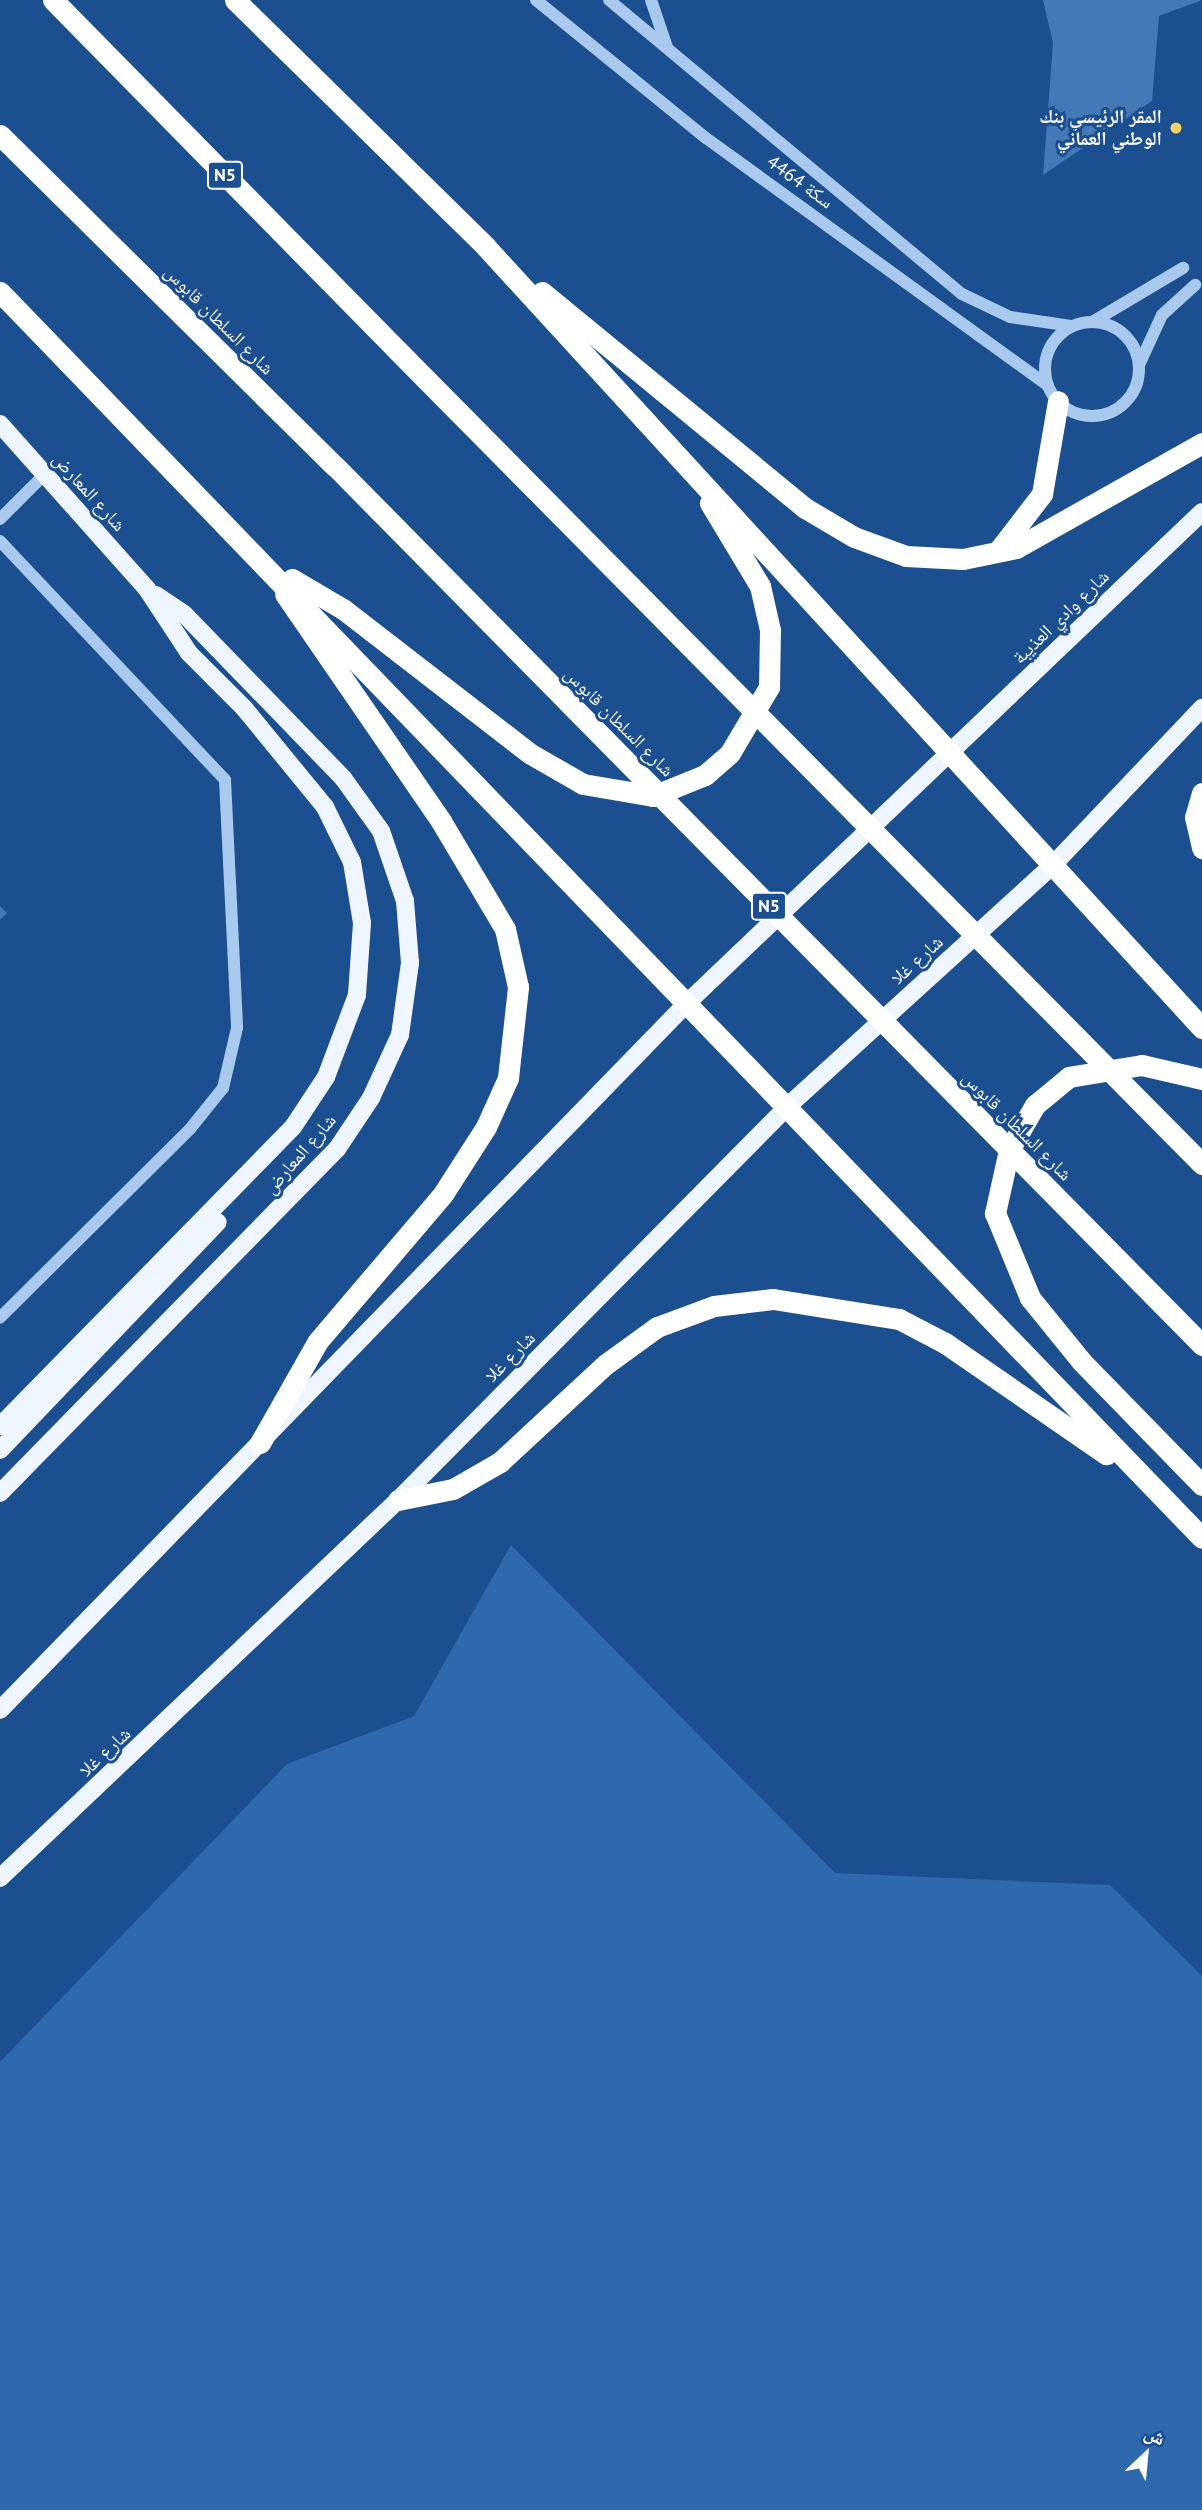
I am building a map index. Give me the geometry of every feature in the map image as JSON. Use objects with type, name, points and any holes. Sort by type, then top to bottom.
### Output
[{"type":"highway","name":"N5","points":[[53,0],[1202,1164]]},
{"type":"highway","points":[[235,0],[485,247],[684,460],[1202,1028]]},
{"type":"highway","name":"شارع السلطان قابوس","points":[[0,135],[335,466],[1202,1345]]},
{"type":"highway","points":[[485,247],[805,508],[906,556],[963,559],[996,552],[1056,530],[1202,443]]},
{"type":"highway","points":[[0,292],[269,565],[685,1005],[788,1106],[1201,1540]]},
{"type":"highway","points":[[996,552],[1042,494],[1053,393]]},
{"type":"highway","points":[[269,565],[343,609],[529,753],[583,784],[653,796],[705,775],[730,753],[769,687],[770,630],[760,586],[684,460]]},
{"type":"highway","points":[[260,1443],[318,1341],[443,1194],[486,1127],[508,1078],[518,987],[505,929],[269,565]]},
{"type":"highway","points":[[1202,793],[1195,817],[1202,848]]},
{"type":"highway","points":[[1202,1079],[1142,1065],[1069,1077],[1035,1105],[1009,1150],[995,1213],[1030,1298],[1082,1362],[1202,1485]]},
{"type":"highway","points":[[398,1500],[453,1489],[500,1462],[606,1364],[657,1327],[714,1306],[773,1299],[899,1319],[946,1342],[1134,1471]]},
{"type":"main road","name":"شارع المعارض","points":[[0,424],[147,589],[189,653],[244,708],[325,807],[352,862],[362,923],[357,995],[326,1077],[293,1127],[0,1426]]},
{"type":"main road","name":"شارع وادي العذيبة","points":[[950,752],[1202,512]]},
{"type":"main road","name":"شارع المعارض","points":[[0,1493],[337,1149],[372,1098],[400,1035],[410,963],[405,901],[381,831],[342,778],[248,678],[184,614],[147,589]]},
{"type":"main road","points":[[1052,866],[1202,708]]},
{"type":"main road","points":[[0,1710],[685,1005],[950,752]]},
{"type":"main road","name":"شارع غلا","points":[[0,1878],[398,1500],[788,1106],[1052,866]]},
{"type":"main road","points":[[0,1450],[226,1212],[243,1180]]},
{"type":"street","name":"سكة 4464","points":[[536,0],[706,138],[1053,393]]},
{"type":"street","name":"سكة 4464","points":[[609,0],[961,294],[1010,317],[1072,326]]},
{"type":"street","points":[[651,0],[669,50]]},
{"type":"street","points":[[1183,268],[1094,321],[1072,326],[1049,349],[1053,393],[1083,415],[1111,412],[1132,393],[1139,365],[1162,315],[1195,285]]},
{"type":"street","points":[[1094,321],[1125,336],[1139,365]]},
{"type":"street","points":[[0,519],[45,474]]},
{"type":"street","points":[[0,541],[225,780],[237,1028],[223,1088],[190,1129],[0,1318]]},
{"type":"shaded area","points":[[511,1545],[835,1873],[1110,1885],[1202,1976],[1202,2510],[0,2510],[0,2062],[287,1764],[414,1716]]},
{"type":"building","points":[[1043,0],[1202,0],[1159,16],[1152,101],[1043,175],[1053,43]]},
{"type":"building","points":[[0,906],[7,913],[0,920]]},
{"type":"place","name":"المقر الرئيسي بنك الوطني العماني","points":[[1176,128]]}]
